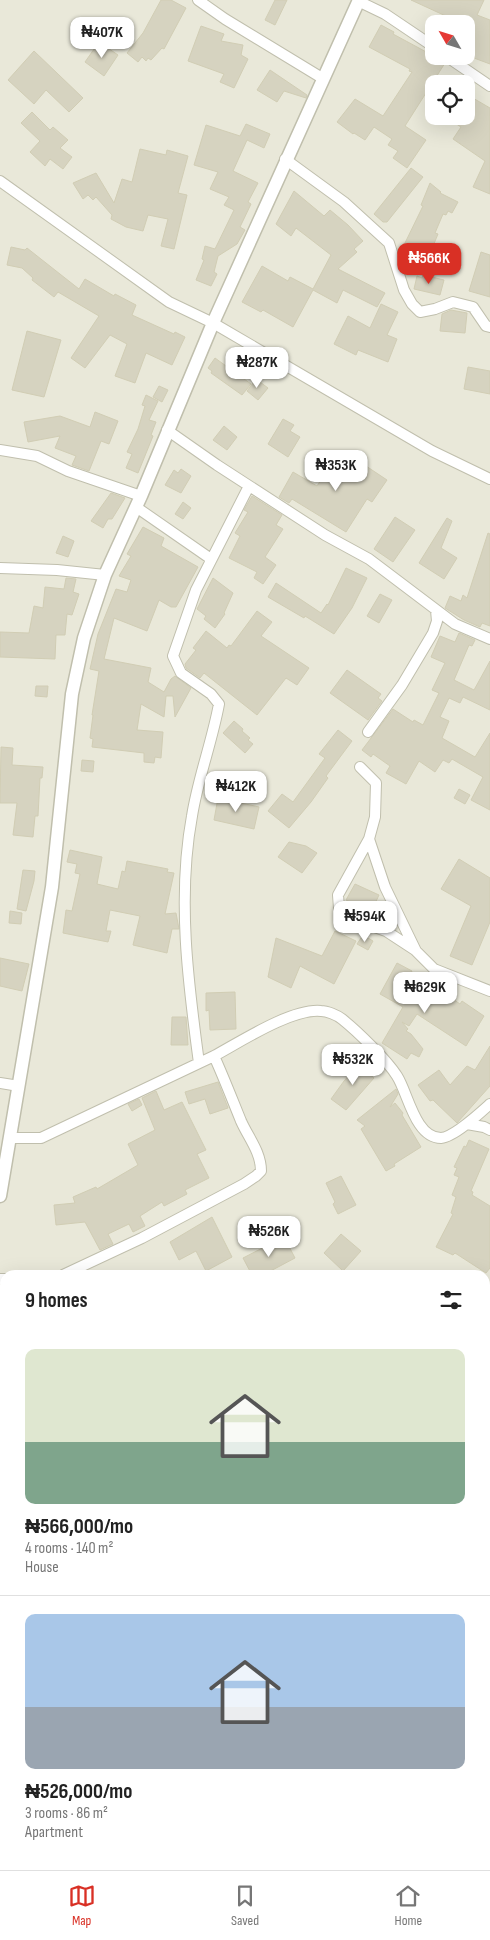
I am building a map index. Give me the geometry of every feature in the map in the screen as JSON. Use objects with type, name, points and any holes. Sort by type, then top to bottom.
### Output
[{"type":"street","points":[[198,0],[225,19],[322,78]]},
{"type":"street","points":[[0,1196],[52,887],[72,694],[84,638],[105,575],[285,160],[359,1],[386,14],[425,41]]},
{"type":"street","points":[[459,65],[490,86]]},
{"type":"street","points":[[285,160],[344,202],[388,243],[404,290],[412,304],[420,312],[453,302],[473,307],[486,326],[490,327]]},
{"type":"street","points":[[0,181],[169,302],[213,323],[432,451],[490,479]]},
{"type":"street","points":[[167,430],[249,486],[326,535],[369,559],[455,624],[490,640]]},
{"type":"street","points":[[0,450],[37,456],[138,501],[211,560]]},
{"type":"street","points":[[199,1063],[188,980],[186,866],[192,816],[219,704],[211,694],[181,673],[173,656],[196,590],[249,486]]},
{"type":"street","points":[[0,568],[57,570],[105,575]]},
{"type":"street","points":[[368,732],[402,685],[433,633],[437,621],[436,610]]},
{"type":"street","points":[[360,767],[376,783],[375,817],[369,839],[338,895],[339,908],[352,919],[386,931],[416,951],[434,968],[490,991]]},
{"type":"street","points":[[369,839],[386,887],[416,951]]},
{"type":"street","points":[[10,1138],[41,1138],[214,1056],[272,1025],[304,1012],[322,1011],[340,1017],[370,1045],[397,1076],[418,1124],[429,1134],[441,1138],[468,1124],[490,1104]]},
{"type":"street","points":[[74,1270],[142,1238],[244,1184],[261,1171],[259,1157],[240,1120],[237,1107],[214,1056]]},
{"type":"street","points":[[0,1083],[19,1086]]},
{"type":"street","points":[[468,1124],[490,1130]]},
{"type":"shaded area","points":[[0,0],[490,0],[490,1270],[0,1270]]},
{"type":"building","points":[[161,0],[171,0],[186,8],[164,49],[162,48],[151,60],[148,58],[146,61],[142,57],[138,62],[127,53],[143,33]]},
{"type":"building","points":[[275,0],[287,0],[275,25],[265,20]]},
{"type":"building","points":[[411,0],[484,0],[477,15],[490,20],[490,64],[475,58],[475,15],[444,15]]},
{"type":"building","points":[[381,25],[394,32],[393,34],[425,51],[425,65],[444,65],[437,75],[425,75],[425,94],[405,126],[426,140],[407,168],[393,158],[398,151],[388,145],[392,139],[374,127],[365,140],[337,122],[355,99],[383,116],[412,72],[409,71],[410,69],[369,47]]},
{"type":"building","points":[[201,26],[224,34],[221,41],[243,45],[241,55],[248,59],[234,88],[220,82],[224,74],[188,61]]},
{"type":"building","points":[[99,42],[118,55],[104,76],[85,62]]},
{"type":"building","points":[[34,51],[83,98],[69,112],[46,90],[34,104],[8,80]]},
{"type":"building","points":[[270,70],[307,95],[306,98],[284,91],[277,102],[257,90]]},
{"type":"building","points":[[475,99],[490,108],[490,194],[473,187],[485,161],[453,139],[461,127],[458,125],[475,125]]},
{"type":"building","points":[[32,112],[50,130],[53,127],[68,140],[60,148],[72,157],[63,169],[50,159],[45,166],[30,152],[40,141],[21,123]]},
{"type":"building","points":[[246,124],[270,134],[264,148],[247,140],[233,171],[258,183],[248,202],[251,204],[240,227],[245,230],[237,244],[218,256],[214,272],[217,274],[211,286],[196,280],[204,260],[202,259],[205,246],[215,249],[234,210],[224,205],[229,197],[210,189],[218,172],[194,165],[206,125],[240,136]]},
{"type":"building","points":[[140,149],[166,155],[167,150],[188,156],[178,193],[187,195],[174,249],[161,246],[168,219],[148,215],[143,231],[126,227],[111,219],[112,215],[96,197],[93,200],[88,195],[83,199],[73,183],[96,173],[114,203],[122,179],[132,182]]},
{"type":"building","points":[[411,168],[423,177],[387,222],[383,222],[374,214]]},
{"type":"building","points":[[430,183],[440,193],[458,202],[452,213],[448,211],[446,215],[443,214],[435,233],[438,234],[428,258],[403,247],[423,206],[421,205]]},
{"type":"building","points":[[294,191],[324,216],[330,210],[363,241],[354,249],[357,252],[338,269],[385,293],[377,307],[343,290],[337,303],[313,290],[293,327],[263,310],[261,312],[242,302],[262,266],[288,281],[290,277],[313,289],[331,255],[296,228],[291,236],[276,224]]},
{"type":"building","points":[[11,247],[25,250],[27,248],[79,289],[85,279],[114,296],[115,294],[136,305],[132,315],[185,337],[172,365],[146,353],[135,383],[115,376],[127,344],[110,335],[85,368],[71,358],[99,316],[58,292],[54,297],[32,280],[33,278],[22,268],[7,265]]},
{"type":"building","points":[[481,252],[490,255],[490,297],[469,291]]},
{"type":"building","points":[[423,275],[444,280],[440,295],[414,289],[417,276],[422,278]]},
{"type":"building","points":[[381,304],[398,312],[387,335],[397,339],[388,362],[358,350],[356,355],[334,344],[348,316],[370,328]]},
{"type":"building","points":[[451,310],[467,313],[465,333],[440,331],[442,314]]},
{"type":"building","points":[[27,331],[61,340],[44,397],[12,390]]},
{"type":"building","points":[[215,358],[251,384],[242,395],[211,373],[212,371],[208,368]]},
{"type":"building","points":[[468,367],[490,371],[490,394],[464,389]]},
{"type":"building","points":[[256,379],[268,388],[258,400],[247,391]]},
{"type":"building","points":[[159,386],[168,390],[162,402],[153,397]]},
{"type":"building","points":[[146,395],[158,401],[149,420],[156,422],[151,435],[153,436],[138,473],[126,468],[132,454],[127,452],[138,429],[145,406],[142,405]]},
{"type":"building","points":[[95,412],[118,421],[109,444],[101,441],[89,471],[72,465],[76,456],[55,448],[60,436],[28,442],[24,422],[60,416],[90,427]]},
{"type":"building","points":[[283,419],[294,425],[290,431],[300,437],[288,457],[268,444]]},
{"type":"building","points":[[224,426],[237,437],[227,450],[213,440]]},
{"type":"building","points":[[338,455],[363,471],[366,466],[387,480],[372,502],[367,499],[346,532],[292,499],[289,503],[279,497],[293,472],[317,486]]},
{"type":"building","points":[[181,469],[191,476],[181,493],[165,485],[174,470],[178,473]]},
{"type":"building","points":[[111,493],[125,498],[112,519],[108,519],[103,528],[91,521]]},
{"type":"building","points":[[252,496],[282,515],[276,525],[283,529],[265,557],[276,565],[263,584],[254,578],[257,572],[229,558],[240,536],[235,533],[248,512],[244,510]]},
{"type":"building","points":[[183,502],[191,508],[183,519],[175,514]]},
{"type":"building","points":[[395,517],[415,530],[393,562],[374,549]]},
{"type":"building","points":[[447,518],[452,521],[441,548],[457,558],[444,579],[419,563]]},
{"type":"building","points":[[143,527],[164,538],[161,546],[198,567],[176,607],[171,607],[159,600],[147,631],[114,618],[104,659],[151,668],[148,682],[164,692],[171,679],[175,676],[191,688],[175,717],[173,696],[166,696],[164,717],[141,704],[137,730],[163,732],[161,758],[155,757],[154,763],[144,762],[144,753],[92,747],[93,739],[90,738],[99,671],[90,669],[98,634],[116,589],[127,592],[131,580],[119,576],[131,556],[127,554]]},
{"type":"building","points":[[488,533],[490,534],[490,626],[482,623],[480,627],[445,608],[450,596],[461,601],[463,595],[467,598]]},
{"type":"building","points":[[63,536],[74,541],[68,557],[56,553]]},
{"type":"building","points":[[346,568],[367,578],[352,608],[334,634],[305,616],[304,618],[268,597],[276,583],[321,613],[328,605]]},
{"type":"building","points":[[66,578],[76,579],[73,592],[79,594],[72,615],[67,614],[65,635],[56,635],[55,659],[0,657],[0,632],[29,633],[34,606],[43,608],[45,587],[64,589]]},
{"type":"building","points":[[213,578],[233,593],[225,614],[215,628],[204,619],[206,616],[197,609]]},
{"type":"building","points":[[380,594],[392,600],[379,623],[367,616]]},
{"type":"building","points":[[257,611],[272,622],[261,636],[309,668],[297,685],[286,678],[257,715],[204,673],[200,678],[186,668],[185,664],[196,650],[193,648],[206,631],[227,648],[229,645],[231,646]]},
{"type":"building","points":[[459,633],[475,640],[472,646],[469,645],[454,680],[474,690],[490,661],[490,710],[463,697],[460,703],[449,698],[440,717],[449,721],[442,738],[475,757],[490,733],[490,810],[471,800],[483,777],[452,759],[449,763],[443,760],[435,772],[419,761],[406,784],[386,773],[390,766],[373,754],[371,757],[362,750],[393,709],[413,722],[414,720],[423,725],[439,693],[432,690],[445,663],[431,657],[440,636],[455,642]]},
{"type":"building","points":[[347,670],[381,694],[378,698],[382,701],[368,720],[330,693]]},
{"type":"building","points":[[36,686],[48,686],[47,697],[35,696]]},
{"type":"building","points":[[234,721],[243,729],[242,731],[250,738],[248,740],[253,744],[245,753],[223,733]]},
{"type":"building","points":[[338,730],[352,741],[326,776],[328,778],[311,802],[289,828],[268,811],[282,794],[293,802],[325,758],[319,754]]},
{"type":"building","points":[[1,747],[13,748],[12,765],[43,767],[42,778],[40,778],[38,816],[35,816],[33,837],[13,835],[17,803],[0,803]]},
{"type":"building","points":[[82,760],[94,761],[93,772],[81,771]]},
{"type":"building","points":[[459,789],[470,795],[465,804],[454,798]]},
{"type":"building","points":[[218,798],[259,807],[254,829],[214,820]]},
{"type":"building","points":[[289,842],[306,846],[317,853],[302,873],[278,857]]},
{"type":"building","points":[[70,850],[102,857],[97,884],[118,889],[122,871],[125,872],[127,861],[168,869],[167,872],[174,873],[165,914],[176,913],[179,929],[172,929],[167,953],[133,945],[140,916],[110,910],[106,931],[111,931],[108,942],[63,933],[66,910],[72,911],[80,874],[75,873],[77,864],[67,862]]},
{"type":"building","points":[[459,859],[490,878],[490,922],[472,965],[450,956],[471,906],[441,889]]},
{"type":"building","points":[[23,870],[35,871],[26,911],[17,909]]},
{"type":"building","points":[[355,884],[379,895],[371,912],[346,900]]},
{"type":"building","points":[[10,911],[22,913],[21,924],[9,923]]},
{"type":"building","points":[[335,931],[356,941],[334,984],[300,966],[291,988],[268,977],[276,938],[322,956]]},
{"type":"building","points":[[363,935],[373,941],[368,950],[357,944]]},
{"type":"building","points":[[0,958],[29,964],[22,991],[0,986]]},
{"type":"building","points":[[397,963],[412,971],[411,973],[416,976],[410,987],[430,999],[437,988],[460,1004],[462,1001],[484,1016],[466,1046],[417,1014],[409,1026],[402,1022],[408,1029],[406,1031],[411,1034],[423,1049],[419,1057],[411,1053],[407,1059],[382,1043],[403,1007],[380,994]]},
{"type":"building","points":[[235,992],[236,1029],[210,1030],[209,1010],[206,1011],[206,993]]},
{"type":"building","points":[[172,1017],[186,1017],[188,1045],[171,1045]]},
{"type":"building","points":[[490,1046],[490,1086],[457,1123],[433,1100],[430,1101],[418,1085],[439,1070],[450,1085],[467,1066],[475,1070]]},
{"type":"building","points":[[362,1061],[372,1069],[368,1073],[374,1078],[346,1110],[331,1099]]},
{"type":"building","points":[[218,1082],[228,1108],[210,1114],[205,1099],[189,1104],[185,1092]]},
{"type":"building","points":[[396,1089],[398,1094],[390,1107],[395,1103],[403,1113],[402,1115],[421,1147],[386,1171],[361,1129],[365,1126],[357,1120]]},
{"type":"building","points":[[156,1091],[164,1110],[182,1102],[206,1150],[197,1154],[209,1178],[185,1190],[187,1194],[164,1206],[162,1202],[140,1216],[145,1226],[133,1232],[129,1224],[108,1234],[113,1244],[100,1250],[85,1222],[56,1225],[54,1205],[75,1203],[73,1197],[96,1187],[97,1189],[138,1165],[128,1144],[155,1130],[142,1098]]},
{"type":"building","points":[[139,1099],[142,1105],[132,1111],[128,1104]]},
{"type":"building","points":[[469,1140],[489,1149],[471,1191],[473,1192],[472,1195],[490,1206],[490,1268],[488,1270],[481,1270],[455,1253],[453,1255],[436,1247],[453,1214],[451,1213],[456,1197],[452,1195],[459,1177],[454,1175],[457,1168],[454,1167],[464,1146],[466,1147]]},
{"type":"building","points":[[341,1176],[356,1205],[338,1214],[333,1204],[335,1202],[326,1183]]},
{"type":"building","points":[[212,1217],[232,1257],[206,1270],[196,1251],[179,1260],[170,1242]]},
{"type":"building","points":[[341,1234],[361,1251],[344,1270],[324,1253]]},
{"type":"building","points":[[284,1237],[295,1258],[272,1270],[249,1270],[243,1258]]}]
